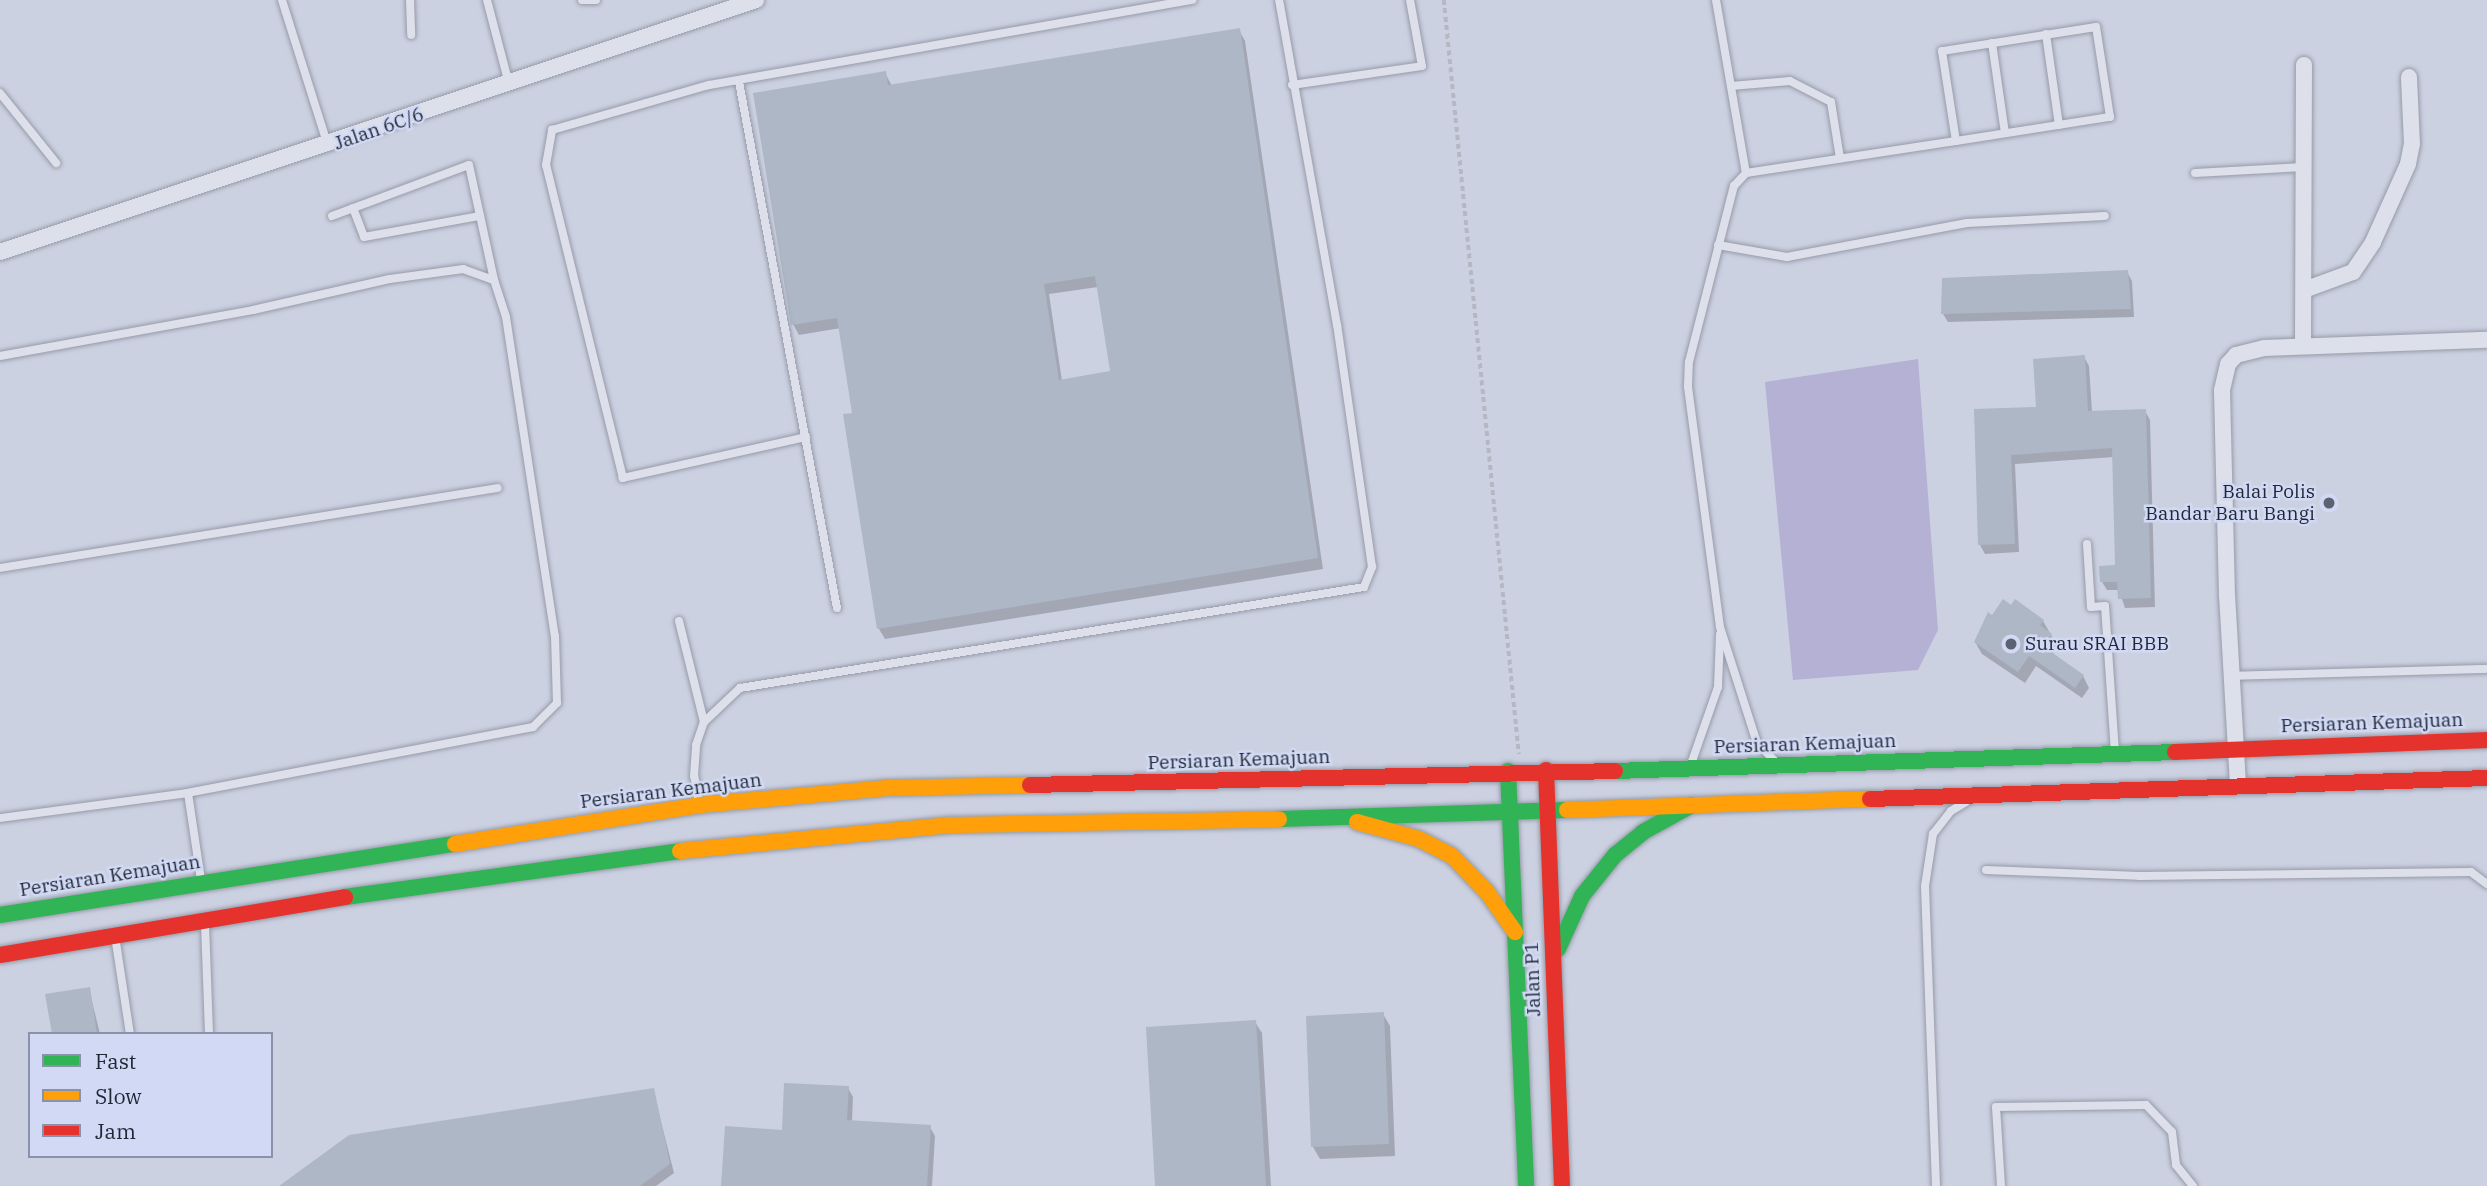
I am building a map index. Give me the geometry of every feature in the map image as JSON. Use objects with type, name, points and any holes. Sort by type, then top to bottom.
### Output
[{"type":"main road","name":"Persiaran Kemajuan","points":[[0,915],[700,806],[971,784],[1216,784],[1514,771],[1781,767],[2487,740]]},
{"type":"main road","name":"Jalan P1","points":[[1546,770],[1562,1186]]},
{"type":"main road","name":"Jalan P1","points":[[1514,771],[1509,810],[1526,1186]]},
{"type":"main road","points":[[0,955],[406,887],[680,850],[910,829],[2487,778]]},
{"type":"main road","points":[[1553,960],[1582,896],[1615,855],[1643,832],[1698,802]]},
{"type":"main road","points":[[1338,816],[1419,839],[1452,856],[1486,892],[1515,932]]},
{"type":"street","name":"Jalan 6C/6","points":[[0,252],[328,146],[756,0]]},
{"type":"street","points":[[2303,346],[2304,65]]},
{"type":"street","points":[[2304,290],[2353,272],[2378,230],[2410,154],[2409,77]]},
{"type":"street","points":[[2238,785],[2230,676],[2224,376],[2236,355],[2249,349],[2487,340]]},
{"type":"lane","points":[[282,0],[328,146]]},
{"type":"lane","points":[[410,0],[411,35]]},
{"type":"lane","points":[[487,0],[509,84]]},
{"type":"lane","points":[[582,0],[596,0]]},
{"type":"lane","points":[[806,437],[623,478],[546,165],[552,130],[709,85],[739,82],[1193,0]]},
{"type":"lane","points":[[700,806],[694,776],[696,745],[704,722],[740,688],[769,680],[1364,587],[1372,567],[1337,325],[1292,85],[1279,0]]},
{"type":"lane","points":[[1292,85],[1422,66],[1409,0]]},
{"type":"lane","points":[[1716,0],[1746,173]]},
{"type":"lane","points":[[1690,769],[1718,687],[1720,627],[1688,386],[1689,362],[1734,186],[1746,173],[1840,158],[1956,141],[2110,117],[2096,27],[1942,51],[1956,141]]},
{"type":"lane","points":[[2046,34],[2060,125]]},
{"type":"lane","points":[[1992,43],[2005,133]]},
{"type":"lane","points":[[1731,86],[1790,81],[1830,102],[1840,158]]},
{"type":"lane","points":[[739,82],[837,608]]},
{"type":"lane","points":[[0,93],[56,163]]},
{"type":"lane","points":[[0,818],[188,793],[534,727],[557,703],[555,636],[506,317],[494,281],[469,165],[332,216]]},
{"type":"lane","points":[[2195,173],[2304,167]]},
{"type":"lane","points":[[353,208],[364,237],[480,216]]},
{"type":"lane","points":[[1718,245],[1787,257],[1967,223],[2105,216]]},
{"type":"lane","points":[[0,356],[253,310],[390,279],[463,269],[494,281]]},
{"type":"lane","points":[[0,568],[498,488]]},
{"type":"lane","points":[[2087,544],[2091,607],[2105,606],[2115,753]]},
{"type":"lane","points":[[679,621],[704,722]]},
{"type":"lane","points":[[1720,627],[1757,743],[1781,767]]},
{"type":"lane","points":[[2230,676],[2487,669]]},
{"type":"lane","points":[[188,793],[201,883]]},
{"type":"lane","points":[[1936,1186],[1925,886],[1933,834],[1951,811],[1984,793]]},
{"type":"lane","points":[[1986,870],[2139,876],[2471,872],[2487,884]]},
{"type":"lane","points":[[205,921],[209,1032]]},
{"type":"lane","points":[[115,936],[130,1032]]},
{"type":"lane","points":[[2001,1186],[1996,1107],[2147,1105],[2172,1132],[2176,1164],[2193,1186]]},
{"type":"path","points":[[1444,0],[1514,771]]},
{"type":"shaded area","points":[[1918,359],[1938,630],[1918,670],[1793,680],[1765,382]]},
{"type":"building","points":[[1240,28],[1318,558],[877,629],[843,414],[852,413],[837,318],[791,325],[753,93],[886,71],[888,85]],"holes":[[[1095,276],[1110,371],[1059,380],[1044,284]]]},
{"type":"building","points":[[2128,270],[2131,309],[1941,314],[1942,278]]},
{"type":"building","points":[[2085,355],[2088,411],[2146,409],[2151,598],[2118,599],[2117,582],[2100,582],[2099,566],[2115,565],[2112,448],[2011,455],[2015,544],[1978,545],[1974,409],[2036,407],[2033,359]]},
{"type":"building","name":"Surau SRAI BBB","points":[[2003,599],[2011,605],[2015,599],[2044,620],[2040,625],[2052,634],[2044,647],[2084,675],[2075,688],[2029,656],[2018,672],[1974,642],[1988,612],[1992,615]]},
{"type":"building","points":[[90,987],[97,1032],[52,1032],[45,994]]},
{"type":"building","points":[[1384,1012],[1389,1144],[1311,1147],[1306,1016]]},
{"type":"building","points":[[1256,1020],[1266,1186],[1155,1186],[1146,1027]]},
{"type":"building","points":[[784,1083],[849,1086],[847,1120],[931,1125],[927,1186],[721,1186],[725,1126],[782,1130]]},
{"type":"building","points":[[654,1088],[670,1164],[640,1186],[279,1186],[349,1135]]},
{"type":"traffic: fast","points":[[1615,771],[2175,752]]},
{"type":"traffic: fast","points":[[1508,771],[1526,1186]]},
{"type":"traffic: fast","points":[[1558,949],[1582,896],[1615,855],[1643,832],[1692,805]]},
{"type":"traffic: fast","points":[[1279,819],[1567,810]]},
{"type":"traffic: fast","points":[[0,915],[455,844]]},
{"type":"traffic: fast","points":[[345,897],[680,851]]},
{"type":"traffic: slow","points":[[455,844],[700,805],[887,788],[1030,785]]},
{"type":"traffic: slow","points":[[1567,810],[1870,799]]},
{"type":"traffic: slow","points":[[680,851],[951,825],[1279,819]]},
{"type":"traffic: slow","points":[[1357,822],[1419,839],[1452,856],[1487,892],[1515,932]]},
{"type":"traffic: jam","points":[[2175,752],[2487,740]]},
{"type":"traffic: jam","points":[[1546,770],[1562,1186]]},
{"type":"traffic: jam","points":[[1030,785],[1615,771]]},
{"type":"traffic: jam","points":[[1870,799],[2487,778]]},
{"type":"traffic: jam","points":[[0,955],[345,897]]},
{"type":"place","name":"Balai Polis Bandar Baru Bangi","points":[[2329,503]]},
{"type":"place","name":"Surau SRAI BBB","points":[[2011,644]]}]
